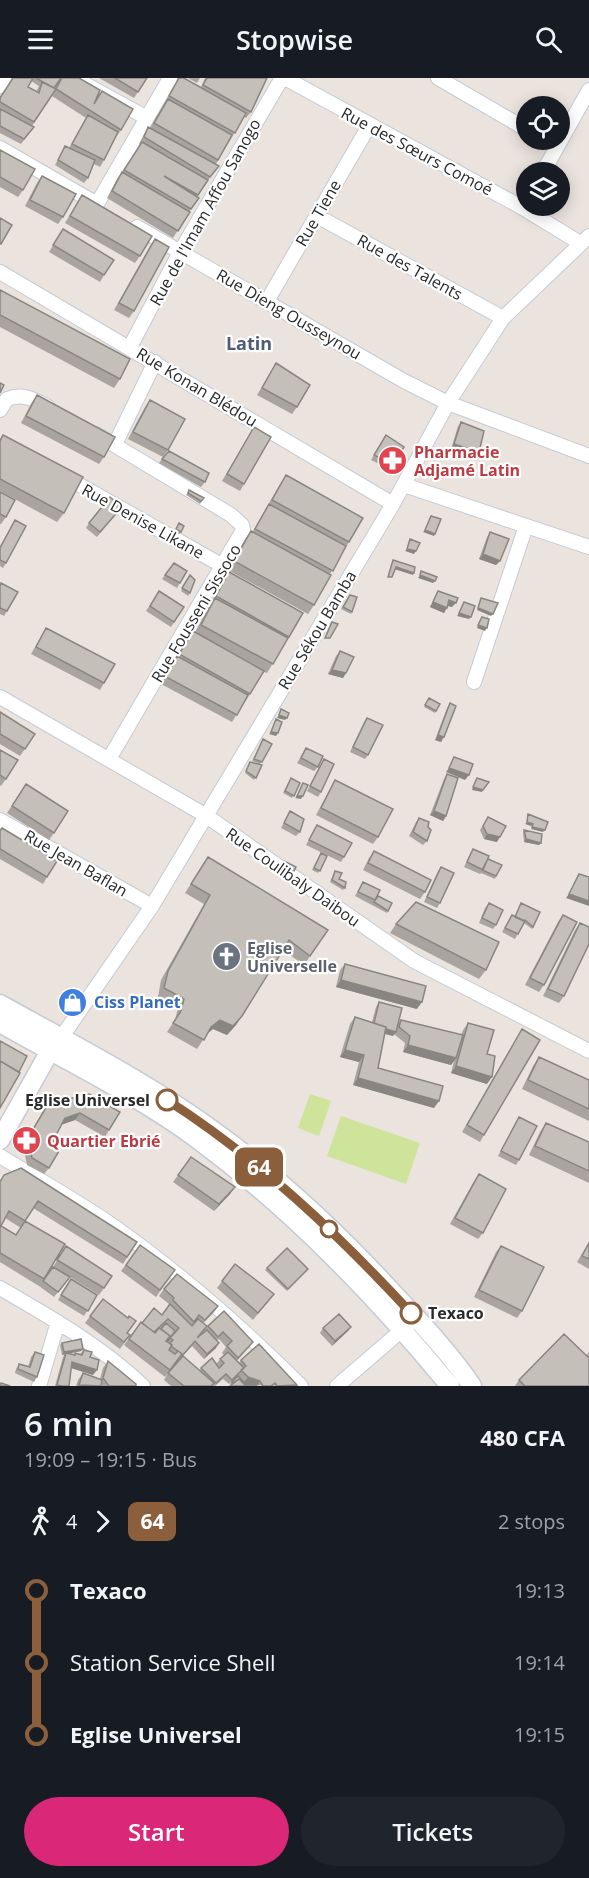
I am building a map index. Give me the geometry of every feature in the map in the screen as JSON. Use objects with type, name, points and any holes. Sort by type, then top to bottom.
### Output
[{"type":"street","points":[[0,86],[4,78]]},
{"type":"street","points":[[74,78],[147,118]]},
{"type":"street","points":[[0,148],[103,207],[147,118],[170,78]]},
{"type":"street","name":"Rue des Sœurs Comoé","points":[[283,78],[369,126],[516,200]]},
{"type":"street","name":"Rue de l'Imam Affou Sanogo","points":[[130,347],[180,252],[283,78]]},
{"type":"street","points":[[438,78],[516,123]]},
{"type":"street","points":[[570,124],[589,90]]},
{"type":"street","name":"Rue Tiene","points":[[267,301],[369,126]]},
{"type":"street","name":"Rue des Talents","points":[[317,216],[503,318]]},
{"type":"street","name":"Rue des Sœurs Comoé","points":[[544,216],[585,239]]},
{"type":"street","name":"Rue Dieng Ousseynou","points":[[128,222],[404,381],[448,403],[589,456]]},
{"type":"street","name":"Rue Sékou Bamba","points":[[55,1045],[152,906],[393,504],[448,403],[503,318],[585,239]]},
{"type":"street","name":"Rue Konan Blédou","points":[[0,272],[393,504]]},
{"type":"street","points":[[115,444],[155,362]]},
{"type":"street","points":[[0,410],[7,399],[16,395],[28,396],[59,413]]},
{"type":"street","name":"Rue Fousseni Sissoco","points":[[88,429],[242,525],[241,536],[109,759]]},
{"type":"street","name":"Rue Denise Likane","points":[[51,469],[223,566]]},
{"type":"street","points":[[404,484],[589,547]]},
{"type":"street","points":[[474,682],[526,526]]},
{"type":"street","name":"Rue Coulibaly Daibou","points":[[0,697],[205,815],[414,961],[589,1051]]},
{"type":"street","name":"Rue Jean Baflan","points":[[0,820],[152,906]]},
{"type":"street","points":[[0,1004],[55,1045]]},
{"type":"street","points":[[0,1023],[141,1084],[211,1129],[276,1181],[343,1240],[410,1323],[472,1386]]},
{"type":"street","points":[[0,1140],[55,1045]]},
{"type":"street","points":[[0,1156],[108,1222],[174,1271],[242,1327],[301,1386]]},
{"type":"street","points":[[0,1288],[58,1322],[103,1353],[143,1386]]},
{"type":"street","points":[[39,1386],[58,1322]]},
{"type":"street","points":[[338,1386],[410,1323]]},
{"type":"street","points":[[410,1323],[450,1386]]},
{"type":"green space","points":[[310,1094],[331,1101],[319,1136],[298,1128]]},
{"type":"green space","points":[[341,1116],[420,1143],[406,1184],[327,1156]]},
{"type":"building","points":[[13,78],[33,78],[28,87],[39,93],[42,82],[56,89],[34,122],[0,102],[0,98]]},
{"type":"building","points":[[36,78],[61,78],[54,88]]},
{"type":"building","points":[[62,78],[79,78],[100,90],[94,104],[102,91],[133,109],[121,130],[56,89]]},
{"type":"building","points":[[115,78],[147,78],[138,92]]},
{"type":"building","points":[[179,78],[184,78],[246,113],[235,133],[169,96]]},
{"type":"building","points":[[207,78],[267,78],[251,112],[203,85]]},
{"type":"building","points":[[168,99],[232,135],[218,160],[154,123]]},
{"type":"building","points":[[0,109],[34,127],[24,139],[0,126]]},
{"type":"building","points":[[88,115],[118,132],[104,160],[72,144]]},
{"type":"building","points":[[148,127],[219,166],[210,177],[144,137]]},
{"type":"building","points":[[142,142],[208,180],[198,195],[164,176],[199,198],[191,209],[124,170]]},
{"type":"building","points":[[65,146],[95,160],[88,178],[58,160]]},
{"type":"building","points":[[0,150],[35,169],[23,190],[0,177]]},
{"type":"building","points":[[122,172],[190,212],[178,231],[112,191]]},
{"type":"building","points":[[42,176],[76,194],[63,217],[30,200]]},
{"type":"building","points":[[82,195],[152,236],[140,256],[70,216]]},
{"type":"building","points":[[0,218],[12,225],[1,244],[0,244]]},
{"type":"building","points":[[63,229],[114,260],[104,275],[53,245]]},
{"type":"building","points":[[155,239],[169,247],[134,311],[119,303]]},
{"type":"building","points":[[0,290],[130,359],[120,379],[0,315]]},
{"type":"building","points":[[276,363],[310,385],[297,407],[262,388]]},
{"type":"building","points":[[37,395],[115,437],[104,457],[26,416]]},
{"type":"building","points":[[150,400],[185,419],[168,450],[133,432]]},
{"type":"building","points":[[461,422],[484,431],[479,452],[454,444]]},
{"type":"building","points":[[254,427],[271,437],[244,484],[227,474]]},
{"type":"building","points":[[3,435],[83,477],[64,513],[0,479],[0,441]]},
{"type":"building","points":[[386,435],[404,447],[393,465],[374,455]]},
{"type":"building","points":[[169,451],[209,473],[205,482],[162,459]]},
{"type":"building","points":[[286,475],[363,518],[349,542],[272,500]]},
{"type":"building","points":[[189,490],[204,498],[201,501],[188,493]]},
{"type":"building","points":[[0,492],[15,500],[6,517],[0,514]]},
{"type":"building","points":[[110,497],[122,507],[100,532],[89,523]]},
{"type":"building","points":[[269,504],[346,546],[333,571],[255,529]]},
{"type":"building","points":[[431,516],[441,519],[435,534],[425,530]]},
{"type":"building","points":[[15,520],[26,526],[6,563],[0,560],[0,548]]},
{"type":"building","points":[[179,523],[184,526],[181,532],[176,529]]},
{"type":"building","points":[[251,531],[331,575],[314,605],[234,561]]},
{"type":"building","points":[[490,532],[509,539],[500,561],[483,554]]},
{"type":"building","points":[[410,539],[420,543],[416,551],[407,549]]},
{"type":"building","points":[[393,560],[415,567],[414,573],[396,567],[392,577],[388,577]]},
{"type":"building","points":[[174,563],[187,571],[180,583],[165,575]]},
{"type":"building","points":[[421,571],[437,577],[435,581],[420,575]]},
{"type":"building","points":[[229,572],[303,613],[289,637],[216,596]]},
{"type":"building","points":[[190,575],[195,580],[190,593],[182,588]]},
{"type":"building","points":[[1,583],[18,592],[7,611],[0,608]]},
{"type":"building","points":[[159,591],[184,607],[174,622],[150,606]]},
{"type":"building","points":[[438,591],[458,598],[456,603],[449,600],[447,608],[433,602]]},
{"type":"building","points":[[350,595],[357,597],[352,612],[343,607]]},
{"type":"building","points":[[215,598],[288,638],[273,664],[201,625]]},
{"type":"building","points":[[481,598],[498,603],[493,614],[478,608]]},
{"type":"building","points":[[464,602],[475,606],[471,617],[459,613]]},
{"type":"building","points":[[482,617],[489,619],[487,628],[478,625]]},
{"type":"building","points":[[332,622],[338,624],[330,638],[325,638]]},
{"type":"building","points":[[46,628],[115,664],[104,683],[36,647]]},
{"type":"building","points":[[193,631],[264,671],[250,694],[179,654]]},
{"type":"building","points":[[340,651],[354,657],[346,673],[332,670]]},
{"type":"building","points":[[177,656],[248,695],[237,715],[166,677]]},
{"type":"building","points":[[429,698],[440,704],[436,711],[425,705]]},
{"type":"building","points":[[450,703],[456,706],[444,737],[438,735]]},
{"type":"building","points":[[281,709],[289,713],[287,718],[279,715]]},
{"type":"building","points":[[0,712],[35,734],[25,749],[0,734]]},
{"type":"building","points":[[367,718],[383,725],[368,755],[353,747]]},
{"type":"building","points":[[276,719],[282,722],[278,733],[271,732]]},
{"type":"building","points":[[263,739],[272,744],[262,762],[254,759]]},
{"type":"building","points":[[306,748],[323,756],[318,767],[301,758]]},
{"type":"building","points":[[0,750],[18,760],[6,779],[0,775]]},
{"type":"building","points":[[454,757],[473,764],[469,775],[449,768]]},
{"type":"building","points":[[324,759],[334,764],[321,792],[310,786]]},
{"type":"building","points":[[250,762],[262,765],[256,778],[246,771]]},
{"type":"building","points":[[447,774],[458,778],[446,816],[434,811]]},
{"type":"building","points":[[291,778],[300,783],[294,796],[285,791]]},
{"type":"building","points":[[477,778],[489,782],[483,790],[473,787]]},
{"type":"building","points":[[335,780],[393,809],[378,837],[321,808]]},
{"type":"building","points":[[303,783],[308,785],[303,796],[297,796]]},
{"type":"building","points":[[26,784],[68,811],[54,833],[12,806]]},
{"type":"building","points":[[290,811],[304,819],[300,832],[284,823]]},
{"type":"building","points":[[528,814],[548,822],[545,830],[532,827],[533,824],[527,822]]},
{"type":"building","points":[[488,817],[506,826],[500,837],[487,834],[483,826]]},
{"type":"building","points":[[419,818],[429,822],[428,827],[431,830],[427,841],[413,832]]},
{"type":"building","points":[[317,825],[352,843],[344,857],[309,840]]},
{"type":"building","points":[[2,828],[57,861],[47,877],[0,849]]},
{"type":"building","points":[[524,830],[542,834],[541,843],[526,839]]},
{"type":"building","points":[[473,849],[489,856],[483,870],[467,862]]},
{"type":"building","points":[[374,851],[431,880],[425,892],[368,863]]},
{"type":"building","points":[[321,853],[327,856],[320,871],[314,868]]},
{"type":"building","name":"Eglise Universelle","points":[[208,857],[328,930],[310,956],[289,940],[242,1016],[233,1026],[220,1020],[211,1027],[204,1040],[173,1023],[181,1011],[184,999],[164,988],[168,971],[210,895],[191,884]]},
{"type":"building","points":[[488,859],[502,865],[496,876],[482,870]]},
{"type":"building","points":[[284,861],[296,867],[294,871],[282,863]]},
{"type":"building","points":[[441,867],[454,873],[440,903],[427,897]]},
{"type":"building","points":[[335,871],[342,873],[339,879],[346,882],[345,888],[332,880]]},
{"type":"building","points":[[579,874],[589,877],[589,901],[569,894]]},
{"type":"building","points":[[363,882],[380,890],[375,900],[358,892]]},
{"type":"building","points":[[378,896],[392,903],[388,911],[374,902]]},
{"type":"building","points":[[416,902],[499,942],[486,970],[396,924]]},
{"type":"building","points":[[489,903],[503,910],[496,925],[482,918]]},
{"type":"building","points":[[521,903],[540,912],[533,927],[525,920],[515,917]]},
{"type":"building","points":[[512,915],[525,921],[518,934],[505,928]]},
{"type":"building","points":[[563,915],[577,922],[544,985],[530,978]]},
{"type":"building","points":[[580,923],[589,927],[589,944],[564,996],[548,989]]},
{"type":"building","points":[[345,964],[426,986],[422,1002],[341,980]]},
{"type":"building","points":[[379,1002],[402,1008],[396,1032],[374,1023]]},
{"type":"building","points":[[355,1017],[386,1027],[378,1068],[443,1086],[439,1101],[358,1078],[364,1055],[345,1050]]},
{"type":"building","points":[[401,1020],[463,1035],[456,1058],[408,1045],[410,1036],[399,1027]]},
{"type":"building","points":[[468,1023],[494,1030],[487,1054],[495,1056],[492,1077],[456,1066]]},
{"type":"building","points":[[522,1029],[540,1040],[484,1135],[467,1125]]},
{"type":"building","points":[[0,1041],[27,1056],[19,1072],[0,1061]]},
{"type":"building","points":[[539,1057],[589,1080],[589,1109],[528,1080]]},
{"type":"building","points":[[0,1061],[20,1073],[0,1108]]},
{"type":"building","points":[[89,1094],[120,1112],[109,1130],[80,1113],[65,1118],[53,1141],[62,1146],[49,1168],[32,1158],[28,1138],[48,1104]]},
{"type":"building","points":[[519,1117],[537,1126],[519,1160],[501,1151]]},
{"type":"building","points":[[546,1123],[589,1142],[589,1171],[535,1146]]},
{"type":"building","points":[[191,1157],[235,1187],[219,1204],[178,1175]]},
{"type":"building","points":[[21,1168],[137,1242],[127,1257],[38,1201],[25,1221],[65,1244],[44,1279],[0,1253],[0,1182],[4,1175]],"holes":[[[9,1211],[25,1221],[16,1235],[1,1226]]]},
{"type":"building","points":[[479,1174],[506,1189],[483,1233],[455,1218]]},
{"type":"building","points":[[589,1243],[589,1259],[582,1256]]},
{"type":"building","points":[[140,1245],[175,1270],[160,1290],[126,1265]]},
{"type":"building","points":[[66,1246],[112,1276],[104,1288],[57,1260]]},
{"type":"building","points":[[501,1246],[544,1267],[522,1311],[479,1290]]},
{"type":"building","points":[[287,1248],[308,1269],[288,1289],[267,1268]]},
{"type":"building","points":[[235,1264],[274,1294],[258,1313],[222,1281]]},
{"type":"building","points":[[53,1267],[70,1277],[58,1292],[43,1281]]},
{"type":"building","points":[[177,1274],[218,1306],[205,1320],[199,1315],[194,1322],[164,1289]]},
{"type":"building","points":[[71,1279],[97,1295],[88,1311],[61,1295]]},
{"type":"building","points":[[103,1299],[128,1318],[129,1316],[136,1321],[127,1333],[130,1335],[124,1342],[90,1316]]},
{"type":"building","points":[[170,1304],[192,1326],[198,1319],[207,1326],[197,1338],[207,1330],[219,1343],[207,1354],[195,1341],[182,1356],[170,1343],[173,1340],[170,1338],[179,1328],[168,1319],[154,1332],[142,1323],[154,1308],[162,1315]]},
{"type":"building","points":[[224,1311],[253,1342],[238,1358],[227,1346],[232,1341],[223,1332],[218,1337],[208,1326]]},
{"type":"building","points":[[339,1314],[351,1327],[335,1341],[323,1328]]},
{"type":"building","points":[[141,1322],[155,1333],[159,1328],[170,1336],[166,1341],[172,1345],[169,1350],[175,1354],[178,1351],[182,1354],[170,1370],[129,1339]]},
{"type":"building","points":[[166,1323],[175,1331],[168,1341],[170,1336],[161,1329]]},
{"type":"building","points":[[564,1334],[589,1358],[589,1386],[525,1386],[519,1380]]},
{"type":"building","points":[[81,1339],[83,1349],[64,1352],[62,1343]]},
{"type":"building","points":[[259,1344],[297,1385],[277,1386],[275,1383],[271,1386],[263,1386],[260,1381],[248,1377],[241,1370],[246,1366],[241,1360]]},
{"type":"building","points":[[84,1350],[92,1352],[90,1357],[99,1360],[97,1370],[72,1362],[69,1386],[57,1385],[66,1353],[82,1355]]},
{"type":"building","points":[[35,1352],[44,1355],[37,1377],[18,1369],[19,1364],[30,1367]]},
{"type":"building","points":[[228,1352],[244,1368],[232,1380],[226,1374],[216,1383],[201,1368],[212,1358],[219,1368],[224,1363],[220,1359]]},
{"type":"building","points":[[183,1356],[214,1383],[211,1386],[184,1386],[168,1373]]},
{"type":"building","points":[[108,1361],[136,1386],[109,1386],[103,1378]]},
{"type":"building","points":[[83,1373],[102,1380],[101,1386],[79,1385]]},
{"type":"building","points":[[238,1376],[248,1386],[239,1379],[232,1382]]},
{"type":"building","points":[[239,1379],[246,1386],[230,1386]]},
{"type":"bus line","name":"64","points":[[167,1100],[211,1129],[276,1181],[343,1240],[411,1313]]},
{"type":"place","name":"Pharmacie Adjamé Latin","points":[[393,461]]},
{"type":"place","name":"Eglise Universelle","points":[[226,957]]},
{"type":"place","name":"Ciss Planet","points":[[73,1002]]},
{"type":"place","name":"Eglise Universel","points":[[167,1100]]},
{"type":"place","name":"Quartier Ebrié","points":[[26,1141]]},
{"type":"place","name":"Texaco","points":[[411,1313]]},
{"type":"district","name":"Latin","points":[[249,344]]}]
